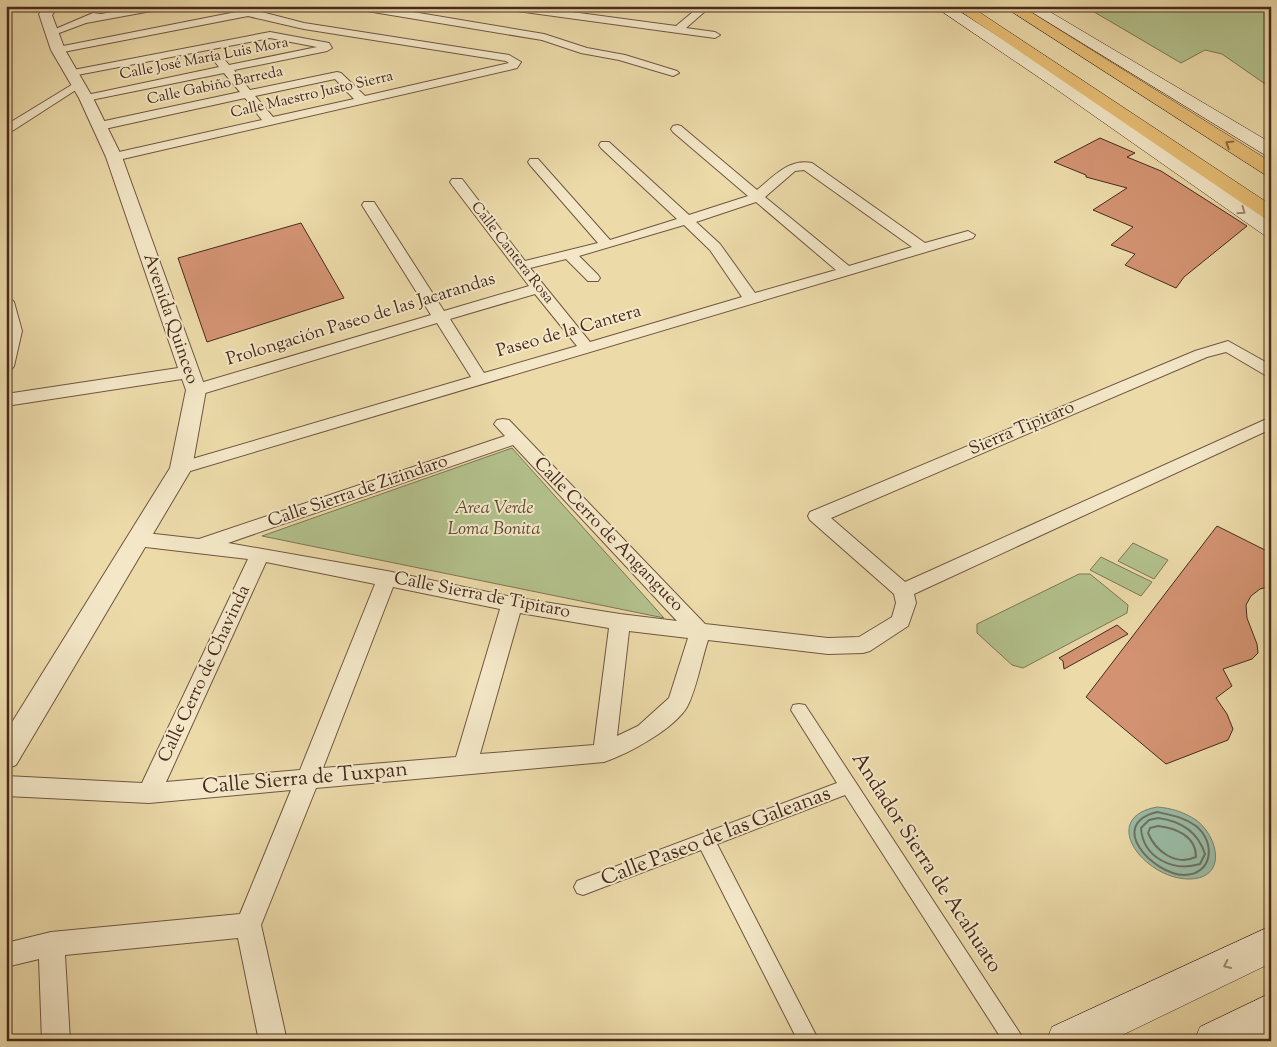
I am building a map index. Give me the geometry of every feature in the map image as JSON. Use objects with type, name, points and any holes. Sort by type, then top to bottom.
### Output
[{"type":"highway","points":[[959,6],[996,43]]},
{"type":"highway","points":[[959,6],[1271,214]]},
{"type":"highway","points":[[1010,6],[1271,170]]},
{"type":"highway","points":[[1062,39],[1168,89]]},
{"type":"main road","points":[[941,6],[1062,85],[1271,231]]},
{"type":"main road","points":[[1028,6],[1271,151]]},
{"type":"main road","points":[[1066,1041],[1271,944]]},
{"type":"main road","points":[[1230,1038],[1271,1012]]},
{"type":"street","name":"Avenida Quinceo","points":[[6,757],[136,539],[181,468],[193,381],[114,157],[100,126],[50,32],[45,14],[53,6]]},
{"type":"street","points":[[50,32],[119,6]]},
{"type":"street","points":[[85,20],[162,6]]},
{"type":"street","points":[[228,6],[248,13],[304,26]]},
{"type":"street","points":[[355,6],[544,37],[585,51],[621,57],[673,73]]},
{"type":"street","points":[[503,6],[534,8],[715,35]]},
{"type":"street","points":[[679,29],[706,6]]},
{"type":"street","points":[[436,18],[448,10]]},
{"type":"street","points":[[603,19],[614,11]]},
{"type":"street","points":[[6,131],[78,85],[248,13]]},
{"type":"street","points":[[282,37],[304,26]]},
{"type":"street","name":"Calle Maestro Justo Sierra","points":[[114,157],[513,66],[515,62],[508,58],[304,26]]},
{"type":"street","points":[[58,50],[199,35],[270,34],[325,45],[327,48]]},
{"type":"street","points":[[199,35],[270,121]]},
{"type":"street","name":"Calle José María Luis Mora","points":[[78,85],[226,68],[327,48]]},
{"type":"street","name":"Calle Gabiño Barreda","points":[[100,126],[337,75],[362,100]]},
{"type":"street","points":[[677,129],[846,271]]},
{"type":"street","points":[[605,145],[715,247],[751,299]]},
{"type":"street","points":[[534,162],[607,245]]},
{"type":"street","points":[[521,266],[607,245],[688,221],[757,197],[791,168],[807,166],[922,248]]},
{"type":"street","name":"Calle Cantera Rosa","points":[[457,182],[538,288],[587,348]]},
{"type":"street","points":[[369,205],[480,379]]},
{"type":"street","name":"Paseo de la Cantera","points":[[181,468],[968,234]]},
{"type":"street","points":[[569,254],[593,278]]},
{"type":"street","name":"Prolongación Paseo de las Jacarandas","points":[[193,381],[441,316],[538,288]]},
{"type":"street","points":[[6,302],[14,331],[6,366]]},
{"type":"street","name":"Sierra Tipitaro","points":[[903,591],[817,516],[1201,354],[1228,346],[1271,372]]},
{"type":"street","points":[[6,400],[193,381]]},
{"type":"street","points":[[903,591],[1271,422]]},
{"type":"street","name":"Calle Cerro de Angangueo","points":[[503,424],[700,632]]},
{"type":"street","name":"Calle Sierra de Zizindaro","points":[[201,546],[516,438]]},
{"type":"street","name":"Calle Sierra de Tipitaro","points":[[136,539],[260,554],[512,604],[620,622],[828,646],[863,645],[901,621],[906,603],[903,591]]},
{"type":"street","name":"Calle Cerro de Chavinda","points":[[150,793],[260,554]]},
{"type":"street","points":[[273,1041],[248,925],[387,578]]},
{"type":"street","points":[[465,766],[512,604]]},
{"type":"street","points":[[604,753],[620,622]]},
{"type":"street","points":[[604,753],[646,732],[678,703],[700,632]]},
{"type":"street","name":"Andador Sierra de Acahuato","points":[[800,710],[1015,1041]]},
{"type":"street","name":"Calle Sierra de Tuxpan","points":[[6,786],[150,793],[604,753]]},
{"type":"street","name":"Calle Paseo de las Galeanas","points":[[583,887],[849,786]]},
{"type":"street","points":[[706,841],[809,1041]]},
{"type":"street","points":[[6,955],[51,944],[248,925]]},
{"type":"street","points":[[51,944],[56,1041]]},
{"type":"green space","points":[[1084,6],[1271,6],[1271,88],[1222,54],[1205,50],[1181,63]]},
{"type":"green space","name":"Area Verde Loma Bonita","points":[[512,448],[664,618],[262,536]]},
{"type":"green space","points":[[1133,543],[1168,560],[1154,579],[1118,561]]},
{"type":"green space","points":[[1101,557],[1152,582],[1141,596],[1090,570]]},
{"type":"green space","points":[[1079,574],[1090,574],[1128,605],[1127,613],[1023,668],[1012,665],[977,633],[977,624]]},
{"type":"water","points":[[1157,807],[1172,809],[1182,813],[1196,820],[1204,827],[1214,845],[1216,855],[1210,872],[1202,877],[1190,879],[1173,877],[1157,870],[1144,860],[1134,848],[1129,835],[1131,823],[1139,813]]},
{"type":"building","points":[[1100,138],[1135,153],[1127,157],[1161,171],[1247,226],[1184,277],[1176,288],[1125,265],[1135,254],[1111,245],[1133,227],[1093,210],[1127,188],[1086,177],[1086,175],[1054,162]]},
{"type":"building","points":[[301,223],[344,298],[207,342],[178,258]]},
{"type":"building","points":[[1217,526],[1271,553],[1271,586],[1260,589],[1251,596],[1246,605],[1247,618],[1257,644],[1258,653],[1252,659],[1223,669],[1232,686],[1216,698],[1227,714],[1233,729],[1228,740],[1166,764],[1086,697]]},
{"type":"building","points":[[1117,625],[1128,634],[1064,669],[1063,661],[1059,658]]}]
